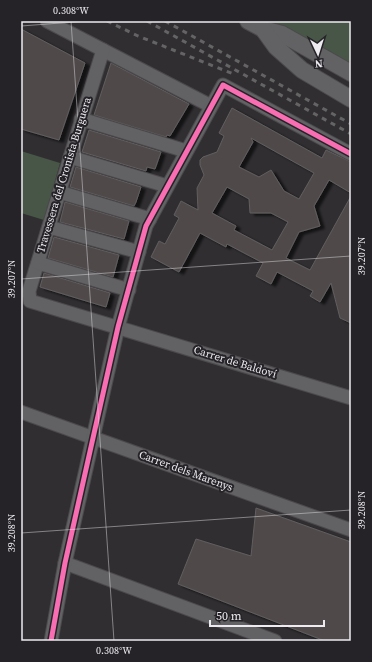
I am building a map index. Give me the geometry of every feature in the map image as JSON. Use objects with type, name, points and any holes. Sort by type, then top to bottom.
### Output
[{"type":"street","points":[[47,21],[211,106]]},
{"type":"street","points":[[248,21],[262,29],[282,34],[351,73]]},
{"type":"street","points":[[262,29],[276,47],[302,70],[351,99]]},
{"type":"street","points":[[276,47],[302,56],[351,86]]},
{"type":"street","name":"Travessera del Cronista Burguera","points":[[30,301],[29,291],[103,50]]},
{"type":"street","points":[[51,641],[65,563],[118,326],[139,252],[150,219],[223,85],[351,154]]},
{"type":"street","points":[[82,119],[186,151]]},
{"type":"street","points":[[70,157],[167,186]]},
{"type":"street","points":[[59,192],[150,219]]},
{"type":"street","points":[[49,227],[139,252]]},
{"type":"street","points":[[38,263],[129,290]]},
{"type":"street","name":"Carrer de Baldoví","points":[[30,301],[118,326],[351,398]]},
{"type":"street","name":"Carrer dels Marenys","points":[[21,412],[351,530]]},
{"type":"street","points":[[65,563],[275,641]]},
{"type":"green space","points":[[266,21],[351,21],[351,68]]},
{"type":"green space","points":[[21,151],[60,163],[44,220],[21,213]]},
{"type":"building","points":[[21,29],[85,63],[59,140],[21,129]]},
{"type":"building","points":[[111,63],[189,104],[170,136],[167,135],[166,137],[94,115]]},
{"type":"building","points":[[232,108],[322,158],[326,150],[351,162],[351,193],[329,180],[314,206],[320,226],[299,232],[286,258],[310,270],[351,196],[351,323],[340,318],[331,283],[320,302],[310,296],[313,291],[277,272],[271,284],[256,276],[263,263],[227,244],[226,247],[200,233],[179,272],[151,257],[159,241],[165,244],[179,218],[174,215],[181,201],[198,210],[197,188],[204,175],[200,165],[200,160],[203,157],[217,152],[224,136],[219,133]],"holes":[[[251,138],[314,173],[299,199],[284,191],[271,170],[259,177],[239,167],[253,142]],[[227,187],[249,199],[250,213],[271,213],[288,222],[272,250],[234,230],[236,226],[212,213]]]},
{"type":"building","points":[[89,130],[161,152],[155,169],[147,167],[146,171],[82,152]]},
{"type":"building","points":[[76,167],[141,187],[134,206],[70,187]]},
{"type":"building","points":[[65,202],[129,221],[124,239],[60,222]]},
{"type":"building","points":[[54,237],[119,255],[113,277],[48,258]]},
{"type":"building","points":[[44,273],[110,293],[106,307],[40,287]]},
{"type":"building","points":[[256,508],[351,542],[351,641],[325,641],[178,584],[196,539],[251,556]]},
{"type":"railway","points":[[107,21],[138,36],[236,75]]},
{"type":"railway","points":[[147,21],[351,134]]},
{"type":"railway","points":[[165,21],[351,124]]},
{"type":"cycle path","points":[[51,641],[65,563],[118,327],[146,226],[223,85],[351,154]]}]
